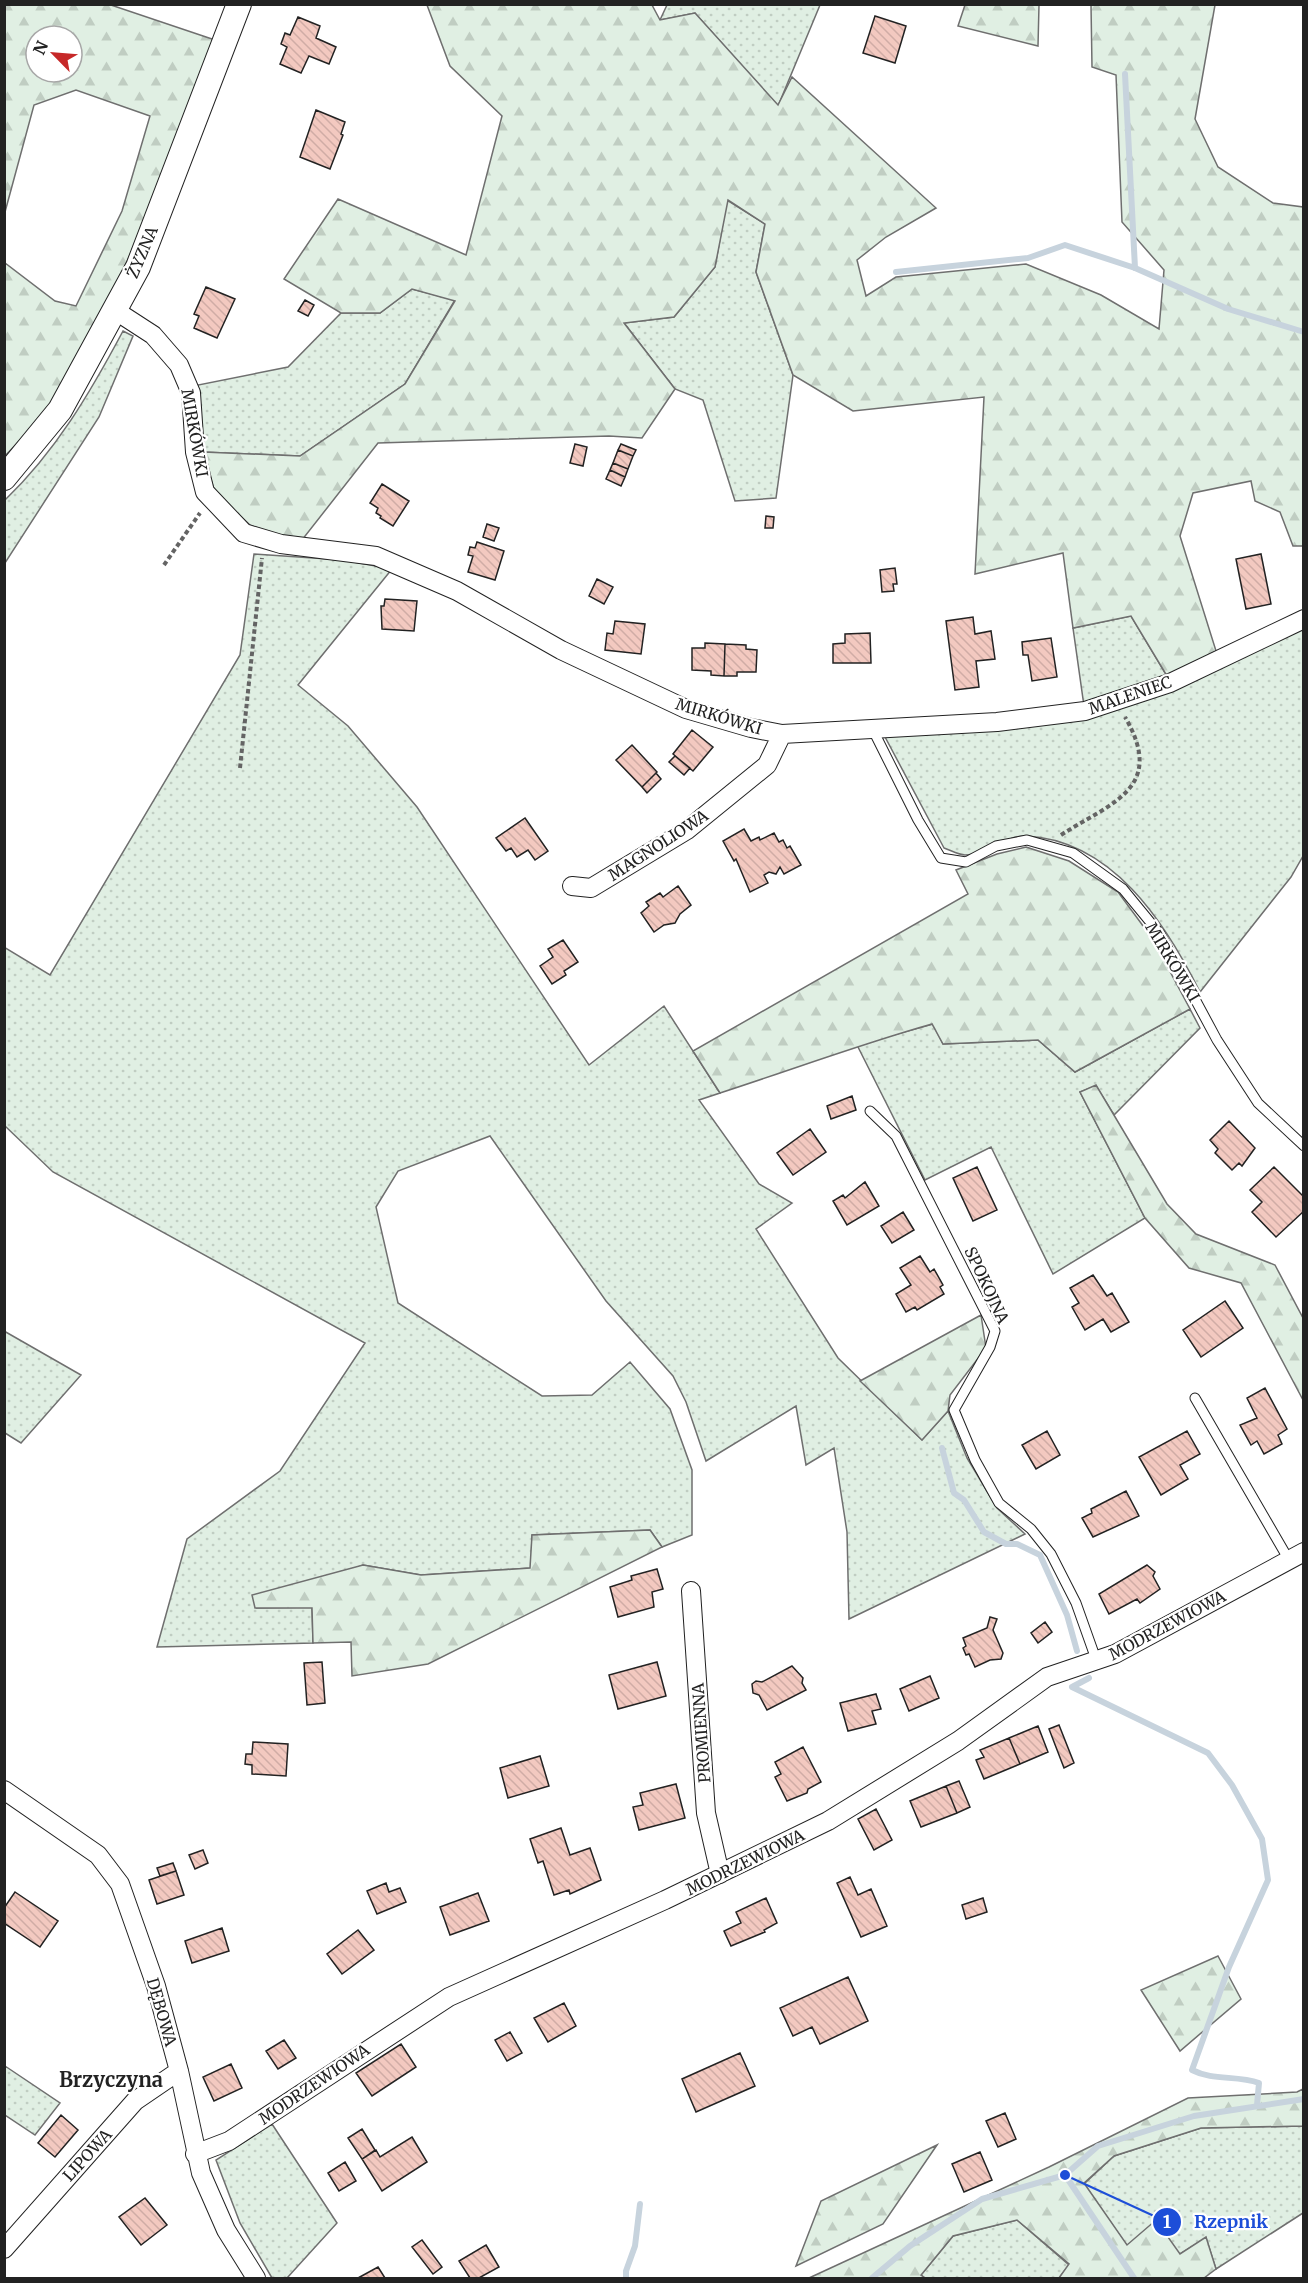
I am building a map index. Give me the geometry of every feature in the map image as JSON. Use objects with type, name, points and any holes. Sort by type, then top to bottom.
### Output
[{"type":"street","name":"ŻYZNA","points":[[4,478],[60,410],[138,267],[239,4]]},
{"type":"street","name":"MIRKÓWKI","points":[[116,311],[153,335],[179,365],[191,393],[195,452],[205,492],[244,533],[281,544],[376,556],[457,591],[561,650],[686,709],[751,728],[782,734],[872,727]]},
{"type":"street","name":"MALENIEC","points":[[872,727],[997,722],[1085,711],[1170,683],[1304,619]]},
{"type":"street","name":"MAGNOLIOWA","points":[[572,886],[591,888],[687,830],[767,765],[782,734]]},
{"type":"street","name":"MODRZEWIOWA","points":[[195,2154],[229,2142],[353,2058],[449,1997],[720,1874],[828,1821],[958,1741],[1047,1677],[1097,1662],[1296,1556]]},
{"type":"street","name":"PROMIENNA","points":[[691,1591],[706,1813],[720,1874]]},
{"type":"street","name":"DĘBOWA","points":[[4,1790],[98,1855],[120,1884],[156,1986],[179,2071],[195,2154],[201,2173],[226,2230],[255,2278]]},
{"type":"street","name":"LIPOWA","points":[[4,2249],[135,2101],[179,2071]]},
{"type":"lane","name":"MIRKÓWKI","points":[[872,727],[918,820],[941,858],[966,862],[996,846],[1027,840],[1073,853],[1123,889],[1161,934],[1217,1040],[1258,1103],[1304,1146]]},
{"type":"lane","name":"SPOKOJNA","points":[[870,1111],[896,1136],[995,1331],[990,1347],[954,1410],[970,1450],[999,1503],[1031,1529],[1051,1554],[1076,1603],[1097,1662]]},
{"type":"lane","name":"MODRZEWIOWA","points":[[1194,1398],[1296,1556]]},
{"type":"path","points":[[164,565],[211,498]]},
{"type":"path","points":[[240,768],[246,689],[264,539]]},
{"type":"path","points":[[1046,846],[1116,804],[1136,782],[1140,754],[1132,729],[1116,701]]},
{"type":"green space","points":[[5,5],[111,5],[215,40],[144,223],[100,323],[55,403],[5,456],[5,263],[55,301],[76,306],[122,211],[150,116],[76,90],[34,105],[5,212]]},
{"type":"green space","points":[[427,5],[652,5],[660,20],[695,13],[778,105],[792,77],[936,208],[886,237],[857,260],[866,296],[896,277],[1026,264],[1101,295],[1159,329],[1164,270],[1122,222],[1116,75],[1092,67],[1091,5],[1215,5],[1195,119],[1218,167],[1273,203],[1303,207],[1303,546],[1293,546],[1280,512],[1255,501],[1251,481],[1193,493],[1180,536],[1217,654],[1167,676],[1131,616],[1073,628],[1063,553],[975,574],[984,397],[853,411],[793,375],[756,272],[765,224],[728,200],[715,267],[674,317],[624,323],[675,389],[642,438],[609,436],[378,443],[302,540],[278,536],[250,525],[215,493],[203,452],[300,456],[405,384],[455,301],[412,289],[380,313],[341,313],[284,279],[338,199],[466,255],[502,116],[450,66]]},
{"type":"green space","points":[[667,5],[820,5],[778,106],[695,13],[660,20]]},
{"type":"green space","points":[[965,5],[1039,5],[1038,46],[958,26]]},
{"type":"green space","points":[[727,200],[765,224],[756,272],[793,375],[776,498],[735,501],[703,400],[675,389],[624,323],[674,317],[715,267]]},
{"type":"green space","points":[[412,289],[455,300],[405,384],[300,456],[203,452],[198,385],[288,367],[341,313],[380,313]]},
{"type":"green space","points":[[123,331],[133,336],[99,417],[5,563],[5,500],[40,462],[71,420]]},
{"type":"green space","points":[[254,554],[343,560],[392,569],[298,685],[348,726],[417,807],[589,1065],[664,1006],[720,1093],[699,1100],[759,1184],[792,1203],[756,1229],[838,1358],[922,1440],[948,1411],[967,1458],[997,1508],[1025,1534],[849,1619],[847,1532],[834,1448],[806,1465],[796,1406],[706,1461],[686,1402],[673,1376],[606,1301],[490,1136],[398,1171],[376,1207],[398,1303],[542,1396],[592,1395],[630,1362],[670,1409],[692,1470],[692,1535],[662,1547],[650,1530],[532,1535],[531,1568],[421,1575],[363,1565],[256,1608],[312,1607],[313,1643],[157,1647],[187,1539],[280,1471],[365,1343],[53,1172],[5,1126],[4,947],[50,975],[240,655]]},
{"type":"green space","points":[[1131,616],[1167,676],[1084,706],[1073,628]]},
{"type":"green space","points":[[1303,625],[1303,856],[1291,877],[1200,992],[1186,965],[1152,913],[1132,889],[1110,869],[1085,852],[1057,841],[1026,836],[1011,839],[973,854],[963,855],[944,848],[884,735],[1075,719]]},
{"type":"green space","points":[[1026,847],[1069,861],[1118,892],[1152,938],[1190,1009],[1075,1072],[1038,1040],[943,1044],[932,1024],[720,1093],[693,1051],[968,894],[956,870],[997,854]]},
{"type":"green space","points":[[1190,1009],[1200,1028],[1114,1115],[1096,1086],[1080,1092],[1145,1218],[1053,1274],[991,1147],[925,1180],[857,1045],[933,1024],[943,1044],[1038,1040],[1075,1072]]},
{"type":"green space","points":[[1096,1085],[1167,1204],[1196,1234],[1275,1265],[1303,1318],[1303,1400],[1241,1283],[1189,1268],[1145,1218],[1080,1092]]},
{"type":"green space","points":[[981,1315],[986,1348],[950,1395],[948,1411],[922,1440],[860,1381]]},
{"type":"green space","points":[[4,1331],[81,1375],[21,1443],[5,1433]]},
{"type":"green space","points":[[650,1530],[662,1547],[428,1664],[352,1676],[351,1642],[313,1643],[312,1608],[255,1608],[252,1595],[363,1565],[421,1575],[530,1568],[532,1535]]},
{"type":"green space","points":[[1218,1956],[1241,1999],[1180,2051],[1141,1990]]},
{"type":"green space","points":[[5,2066],[60,2103],[35,2135],[5,2115]]},
{"type":"green space","points":[[1303,2089],[1303,2126],[1201,2128],[1114,2156],[1084,2183],[1127,2245],[1156,2220],[1180,2254],[1206,2237],[1216,2269],[1204,2278],[1059,2278],[1069,2264],[1017,2220],[953,2236],[921,2275],[925,2278],[809,2278],[1049,2167],[1188,2098],[1297,2092]]},
{"type":"green space","points":[[272,2124],[337,2223],[287,2278],[272,2278],[240,2223],[216,2160]]},
{"type":"green space","points":[[1303,2126],[1303,2213],[1216,2269],[1206,2238],[1180,2254],[1127,2246],[1084,2184],[1114,2156],[1201,2128]]},
{"type":"green space","points":[[937,2145],[883,2224],[796,2266],[821,2201]]},
{"type":"green space","points":[[1017,2220],[1069,2265],[1059,2278],[925,2278],[921,2275],[953,2236]]},
{"type":"building","points":[[875,16],[906,26],[895,63],[863,53]]},
{"type":"building","points":[[298,17],[320,26],[316,38],[336,47],[329,64],[309,56],[301,73],[280,64],[287,47],[281,44],[285,33],[290,35]]},
{"type":"building","points":[[316,110],[345,122],[341,134],[343,135],[330,169],[300,157]]},
{"type":"building","points":[[206,287],[235,299],[217,338],[194,328],[199,316],[194,314]]},
{"type":"building","points":[[305,300],[314,305],[308,316],[298,311]]},
{"type":"building","points":[[575,444],[587,447],[583,466],[570,463]]},
{"type":"building","points":[[621,444],[636,450],[633,456],[618,450]]},
{"type":"building","points":[[618,450],[633,456],[628,469],[613,463]]},
{"type":"building","points":[[613,463],[628,469],[625,477],[610,470]]},
{"type":"building","points":[[610,470],[625,477],[621,486],[606,479]]},
{"type":"building","points":[[382,484],[409,501],[393,526],[380,518],[381,516],[376,513],[378,508],[370,503]]},
{"type":"building","points":[[766,516],[774,517],[773,528],[765,528]]},
{"type":"building","points":[[487,524],[499,528],[494,541],[483,537]]},
{"type":"building","points":[[477,542],[504,551],[495,580],[468,572],[473,556],[468,555],[470,547],[475,548]]},
{"type":"building","points":[[1261,554],[1271,604],[1246,609],[1236,559]]},
{"type":"building","points":[[895,568],[897,584],[893,584],[894,591],[882,592],[880,570]]},
{"type":"building","points":[[597,579],[613,587],[604,604],[589,596]]},
{"type":"building","points":[[385,599],[417,601],[414,631],[382,629],[381,606],[384,606]]},
{"type":"building","points":[[973,617],[975,634],[991,631],[995,659],[976,661],[979,687],[955,690],[946,621]]},
{"type":"building","points":[[615,621],[645,624],[641,654],[605,650],[607,633],[613,634]]},
{"type":"building","points":[[870,633],[871,663],[833,663],[833,644],[845,643],[845,634]]},
{"type":"building","points":[[1051,638],[1057,677],[1032,681],[1028,655],[1023,655],[1022,642]]},
{"type":"building","points":[[705,643],[725,644],[724,676],[711,675],[711,671],[692,670],[692,648],[705,648]]},
{"type":"building","points":[[725,644],[746,645],[746,649],[757,650],[756,672],[737,672],[737,676],[724,676]]},
{"type":"building","points":[[692,730],[713,747],[693,771],[673,754]]},
{"type":"building","points":[[632,745],[657,772],[642,787],[616,760]]},
{"type":"building","points":[[675,756],[690,768],[684,775],[669,762]]},
{"type":"building","points":[[656,773],[661,779],[647,793],[642,787]]},
{"type":"building","points":[[525,818],[548,851],[535,860],[528,850],[517,857],[511,848],[506,851],[496,838]]},
{"type":"building","points":[[744,829],[751,841],[759,837],[760,840],[774,833],[779,842],[783,840],[787,848],[790,846],[801,865],[784,874],[780,867],[776,874],[769,872],[764,875],[768,883],[750,892],[736,859],[734,861],[723,841]]},
{"type":"building","points":[[678,886],[691,905],[680,914],[675,923],[664,925],[654,932],[641,913],[649,906],[646,902],[660,893],[663,897]]},
{"type":"building","points":[[563,940],[578,962],[564,971],[566,975],[552,984],[540,966],[553,957],[548,949]]},
{"type":"building","points":[[852,1096],[856,1110],[831,1119],[827,1106]]},
{"type":"building","points":[[1229,1121],[1255,1148],[1242,1166],[1239,1163],[1232,1170],[1215,1153],[1218,1149],[1210,1140]]},
{"type":"building","points":[[810,1129],[826,1152],[793,1175],[777,1153]]},
{"type":"building","points":[[977,1167],[997,1210],[973,1221],[953,1178]]},
{"type":"building","points":[[1274,1167],[1304,1197],[1304,1211],[1276,1237],[1252,1212],[1262,1202],[1250,1190]]},
{"type":"building","points":[[865,1182],[879,1206],[847,1225],[833,1201],[843,1195],[845,1198]]},
{"type":"building","points":[[903,1212],[914,1230],[892,1243],[881,1226]]},
{"type":"building","points":[[920,1256],[930,1272],[934,1269],[943,1285],[940,1287],[944,1294],[917,1310],[915,1307],[906,1312],[896,1294],[911,1285],[900,1268]]},
{"type":"building","points":[[1093,1275],[1107,1296],[1112,1293],[1129,1322],[1111,1332],[1103,1319],[1085,1330],[1072,1307],[1079,1303],[1070,1288]]},
{"type":"building","points":[[1225,1301],[1243,1328],[1201,1357],[1183,1330]]},
{"type":"building","points":[[1265,1388],[1287,1429],[1278,1435],[1282,1444],[1264,1454],[1257,1441],[1251,1445],[1240,1425],[1257,1418],[1247,1398]]},
{"type":"building","points":[[1047,1431],[1060,1455],[1036,1469],[1022,1445]]},
{"type":"building","points":[[1187,1431],[1200,1454],[1180,1465],[1188,1479],[1161,1495],[1139,1457]]},
{"type":"building","points":[[1126,1491],[1139,1516],[1093,1537],[1082,1518],[1092,1513],[1091,1509]]},
{"type":"building","points":[[1147,1565],[1155,1572],[1153,1576],[1160,1589],[1140,1603],[1137,1599],[1109,1614],[1099,1594]]},
{"type":"building","points":[[657,1569],[663,1589],[652,1592],[654,1607],[618,1617],[610,1587],[632,1580],[631,1576]]},
{"type":"building","points":[[990,1617],[997,1619],[993,1630],[1003,1653],[1001,1659],[990,1660],[975,1667],[969,1654],[966,1655],[963,1648],[966,1646],[963,1638],[987,1628]]},
{"type":"building","points":[[1045,1622],[1052,1632],[1038,1643],[1031,1633]]},
{"type":"building","points":[[322,1662],[325,1703],[307,1705],[304,1663]]},
{"type":"building","points":[[657,1662],[666,1696],[618,1709],[609,1675]]},
{"type":"building","points":[[792,1666],[803,1678],[802,1683],[806,1690],[767,1710],[759,1695],[753,1693],[752,1684],[756,1681],[762,1682]]},
{"type":"building","points":[[930,1676],[939,1698],[909,1711],[900,1689]]},
{"type":"building","points":[[876,1694],[881,1709],[872,1711],[876,1724],[848,1731],[840,1703]]},
{"type":"building","points":[[1059,1725],[1074,1763],[1064,1768],[1049,1729]]},
{"type":"building","points":[[1038,1726],[1048,1752],[1020,1764],[1009,1738]]},
{"type":"building","points":[[1009,1738],[1020,1764],[984,1779],[976,1760],[984,1757],[980,1750]]},
{"type":"building","points":[[253,1742],[288,1744],[286,1776],[252,1774],[252,1765],[245,1764],[246,1754],[252,1754]]},
{"type":"building","points":[[803,1747],[821,1782],[808,1789],[807,1793],[787,1801],[775,1777],[781,1774],[775,1762]]},
{"type":"building","points":[[540,1756],[549,1786],[508,1798],[500,1768]]},
{"type":"building","points":[[959,1781],[970,1807],[957,1813],[946,1786]]},
{"type":"building","points":[[676,1784],[685,1818],[639,1830],[633,1807],[643,1805],[640,1793]]},
{"type":"building","points":[[946,1786],[957,1813],[921,1827],[910,1801]]},
{"type":"building","points":[[876,1809],[892,1840],[874,1850],[858,1819]]},
{"type":"building","points":[[561,1828],[570,1855],[590,1848],[601,1880],[570,1894],[569,1890],[554,1895],[543,1861],[538,1863],[530,1839]]},
{"type":"building","points":[[203,1850],[208,1863],[195,1869],[189,1855]]},
{"type":"building","points":[[173,1863],[176,1871],[160,1876],[157,1868]]},
{"type":"building","points":[[176,1871],[184,1895],[157,1904],[149,1880]]},
{"type":"building","points":[[850,1877],[858,1895],[871,1889],[887,1926],[861,1937],[837,1883]]},
{"type":"building","points":[[386,1883],[389,1892],[400,1888],[406,1902],[377,1914],[367,1891]]},
{"type":"building","points":[[15,1892],[58,1921],[40,1947],[4,1923],[4,1908]]},
{"type":"building","points":[[478,1893],[489,1921],[450,1935],[440,1907]]},
{"type":"building","points":[[766,1898],[777,1923],[764,1930],[765,1932],[731,1946],[724,1931],[741,1923],[736,1912]]},
{"type":"building","points":[[983,1898],[987,1912],[966,1919],[962,1905]]},
{"type":"building","points":[[222,1928],[229,1951],[192,1963],[185,1941]]},
{"type":"building","points":[[358,1930],[374,1950],[342,1974],[327,1954]]},
{"type":"building","points":[[848,1977],[868,2021],[820,2044],[812,2027],[793,2036],[780,2008]]},
{"type":"building","points":[[564,2003],[576,2026],[548,2042],[534,2018]]},
{"type":"building","points":[[510,2032],[522,2053],[507,2061],[495,2040]]},
{"type":"building","points":[[284,2040],[296,2058],[278,2069],[266,2051]]},
{"type":"building","points":[[401,2044],[416,2067],[372,2096],[356,2073]]},
{"type":"building","points":[[740,2053],[755,2086],[696,2112],[682,2079]]},
{"type":"building","points":[[231,2064],[242,2088],[214,2101],[203,2077]]},
{"type":"building","points":[[1005,2113],[1016,2139],[998,2147],[986,2121]]},
{"type":"building","points":[[61,2115],[78,2130],[55,2157],[38,2143]]},
{"type":"building","points":[[362,2129],[375,2150],[362,2159],[348,2138]]},
{"type":"building","points":[[412,2137],[427,2162],[382,2191],[362,2159],[376,2150],[380,2157]]},
{"type":"building","points":[[980,2152],[992,2180],[964,2192],[952,2164]]},
{"type":"building","points":[[345,2162],[356,2181],[339,2191],[328,2173]]},
{"type":"building","points":[[145,2198],[167,2225],[141,2245],[119,2217]]},
{"type":"building","points":[[422,2240],[442,2267],[433,2274],[412,2247]]},
{"type":"building","points":[[486,2245],[499,2267],[479,2278],[470,2278],[459,2261]]},
{"type":"building","points":[[378,2267],[385,2278],[358,2278]]},
{"type":"waterway","points":[[1125,74],[1135,268]]},
{"type":"waterway","points":[[896,272],[1028,258],[1065,245],[1135,268],[1228,309],[1304,332]]},
{"type":"waterway","points":[[942,1448],[954,1493],[964,1500],[984,1532],[1006,1544],[1017,1544],[1040,1555],[1067,1615],[1077,1651]]},
{"type":"waterway","points":[[1089,1678],[1072,1687],[1208,1753],[1232,1785],[1262,1839],[1268,1880],[1229,1967],[1192,2070],[1208,2076],[1259,2083],[1257,2105]]},
{"type":"waterway","points":[[872,2278],[910,2246],[982,2199],[1065,2175],[1098,2146],[1194,2116],[1304,2099]]},
{"type":"waterway","points":[[1065,2175],[1134,2278]]},
{"type":"waterway","points":[[626,2278],[626,2271],[635,2246],[640,2204]]},
{"type":"place","name":"Rzepnik","points":[[1065,2175]]},
{"type":"district","name":"Brzyczyna","points":[[111,2079]]}]
